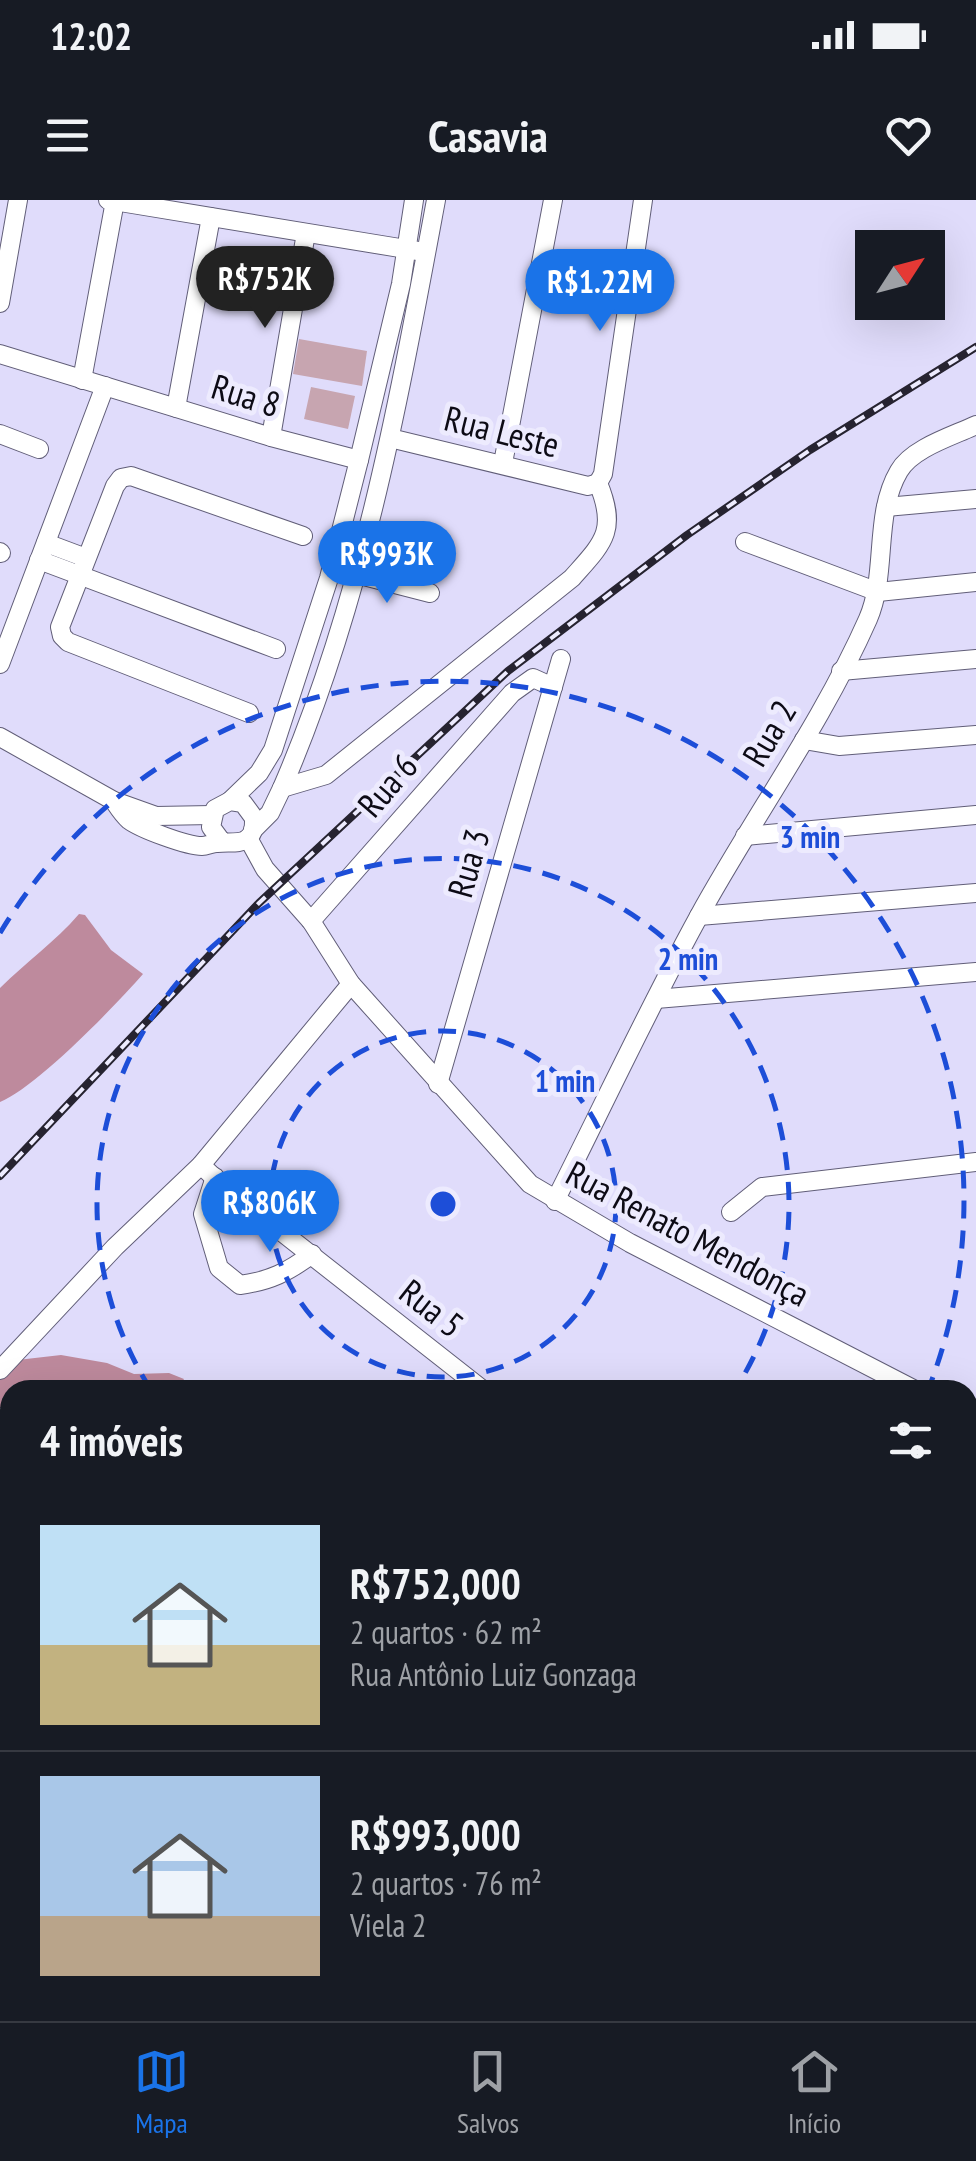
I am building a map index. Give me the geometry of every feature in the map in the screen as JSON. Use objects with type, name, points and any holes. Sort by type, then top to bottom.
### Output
[{"type":"street","points":[[0,303],[18,200]]},
{"type":"street","points":[[108,200],[426,252]]},
{"type":"street","points":[[239,839],[211,827],[212,815],[259,773],[288,712],[329,578],[359,460],[414,200]]},
{"type":"street","points":[[114,801],[129,820],[200,846],[239,839],[270,813],[342,628],[390,438],[436,200]]},
{"type":"street","points":[[504,463],[553,200]]},
{"type":"street","points":[[282,788],[326,776],[572,578],[604,542],[608,506],[598,483],[603,474],[643,200]]},
{"type":"street","points":[[82,380],[115,201]]},
{"type":"street","points":[[176,408],[211,217]]},
{"type":"street","points":[[271,436],[306,233]]},
{"type":"street","name":"Rua 8","points":[[0,354],[359,460]]},
{"type":"street","points":[[0,664],[105,386]]},
{"type":"street","name":"Rua 2","points":[[556,1201],[699,916],[804,740],[878,592],[886,507],[896,475],[903,464],[976,425]]},
{"type":"street","points":[[0,434],[39,449]]},
{"type":"street","points":[[359,460],[390,438]]},
{"type":"street","name":"Rua Leste","points":[[390,438],[588,486],[598,483]]},
{"type":"street","points":[[359,460],[375,496]]},
{"type":"street","points":[[249,712],[68,642],[60,627],[115,486],[122,478],[131,476],[303,536]]},
{"type":"street","points":[[886,507],[976,500]]},
{"type":"street","points":[[745,542],[878,592],[976,582]]},
{"type":"street","points":[[42,551],[276,649]]},
{"type":"street","points":[[356,574],[430,593]]},
{"type":"street","name":"Rua 3","points":[[438,1084],[561,660]]},
{"type":"street","points":[[841,671],[976,660]]},
{"type":"street","name":"Rua 6","points":[[311,921],[512,693],[533,678],[553,687]]},
{"type":"street","points":[[804,740],[839,746],[976,735]]},
{"type":"street","points":[[0,737],[114,801],[156,816],[212,815]]},
{"type":"street","points":[[230,801],[242,803],[252,812],[239,839]]},
{"type":"street","points":[[745,836],[976,815]]},
{"type":"street","name":"Rua Renato Mendonça","points":[[239,839],[311,921],[351,984],[530,1184],[630,1243],[896,1380]]},
{"type":"street","points":[[699,916],[976,894]]},
{"type":"street","points":[[656,999],[976,972]]},
{"type":"street","points":[[0,1370],[115,1247],[208,1171],[351,984]]},
{"type":"street","points":[[731,1212],[762,1187],[976,1162]]},
{"type":"street","points":[[208,1171],[204,1214],[219,1268],[240,1285],[268,1282],[312,1254]]},
{"type":"street","name":"Rua 5","points":[[208,1171],[470,1380]]},
{"type":"shaded area","points":[[299,339],[367,351],[362,386],[293,374]]},
{"type":"shaded area","points":[[311,387],[355,396],[348,429],[304,419]]},
{"type":"shaded area","points":[[79,914],[85,915],[111,950],[143,974],[54,1063],[0,1102],[0,988]]},
{"type":"shaded area","points":[[61,1355],[107,1363],[134,1374],[169,1373],[184,1379],[0,1380],[0,1362]]},
{"type":"railway","points":[[0,1176],[259,903],[508,671],[687,535],[810,450],[976,347]]}]
